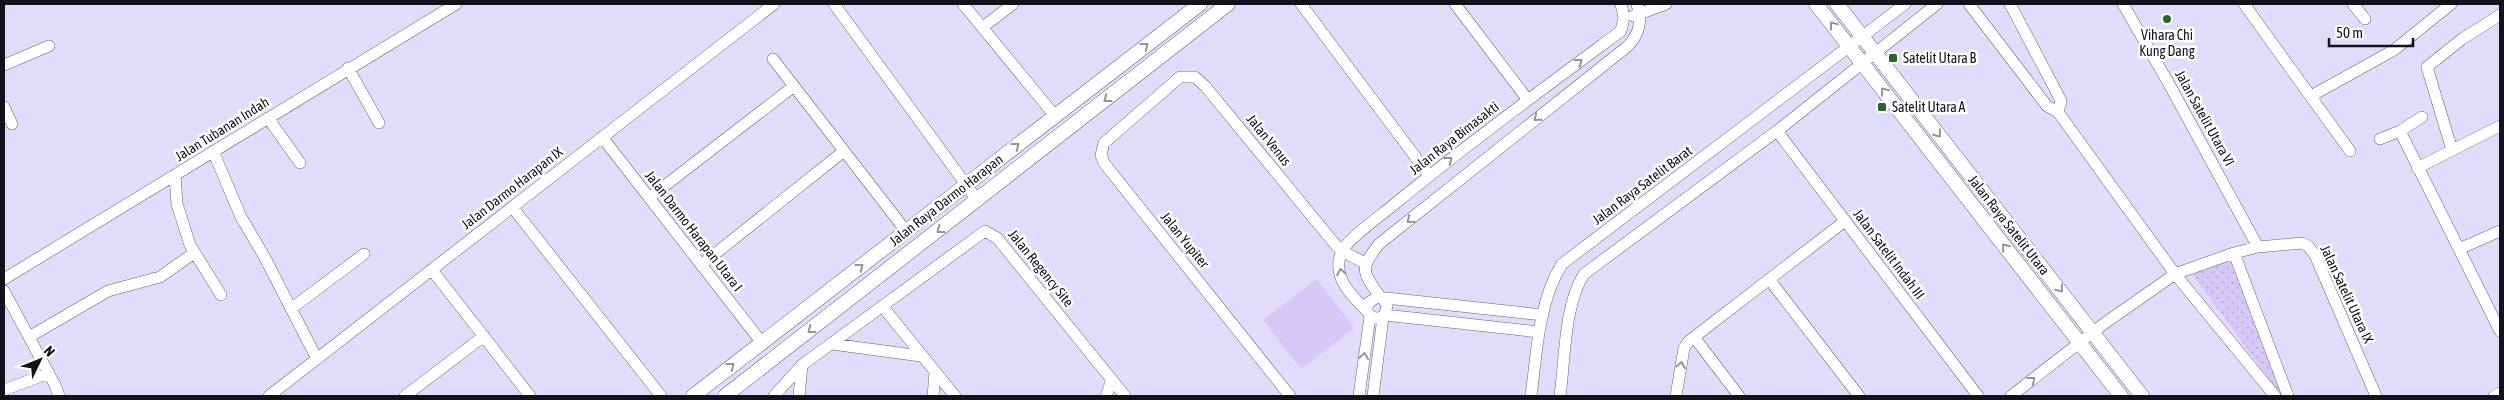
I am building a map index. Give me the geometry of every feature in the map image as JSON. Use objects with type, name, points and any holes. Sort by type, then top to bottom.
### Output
[{"type":"street","name":"Jalan Tubanan Indah","points":[[4,279],[456,4]]},
{"type":"street","name":"Jalan Darmo Harapan IX","points":[[269,396],[774,4]]},
{"type":"street","points":[[834,4],[978,201]]},
{"type":"street","points":[[963,4],[1055,116]]},
{"type":"street","points":[[983,27],[1013,4]]},
{"type":"street","name":"Jalan Raya Darmo Harapan","points":[[693,396],[1198,4]]},
{"type":"street","name":"Jalan Raya Darmo Harapan","points":[[725,396],[978,201],[1228,4]]},
{"type":"street","points":[[1301,4],[1429,175]]},
{"type":"street","points":[[1455,4],[1528,100]]},
{"type":"street","points":[[1620,4],[1624,17],[1639,9],[1666,4]]},
{"type":"street","name":"Jalan Raya Satelit Utara","points":[[1816,4],[2121,396]]},
{"type":"street","name":"Jalan Raya Satelit Utara","points":[[1837,4],[2142,396]]},
{"type":"street","points":[[1850,47],[1904,4]]},
{"type":"street","points":[[1560,396],[1571,306],[1576,286],[1584,274],[1777,131],[1937,4]]},
{"type":"street","points":[[1968,4],[2046,106],[2058,112],[2176,274],[2275,396]]},
{"type":"street","points":[[2010,4],[2056,91],[2060,102],[2058,112]]},
{"type":"street","name":"Jalan Satelit Utara VI","points":[[2123,4],[2258,247]]},
{"type":"street","points":[[2244,4],[2350,151]]},
{"type":"street","points":[[2353,4],[2365,19]]},
{"type":"street","points":[[2311,96],[2394,50],[2451,4]]},
{"type":"street","points":[[1373,396],[1387,305],[1370,282],[1364,270],[1365,262],[1379,244],[1628,46],[1639,30],[1639,9]]},
{"type":"street","points":[[2452,150],[2427,67],[2462,39],[2500,15]]},
{"type":"street","name":"Jalan Raya Bimasakti","points":[[1342,251],[1365,228],[1429,175],[1621,31],[1624,17]]},
{"type":"street","points":[[4,65],[49,46]]},
{"type":"street","name":"Jalan Raya Satelit Barat","points":[[1531,396],[1539,332],[1553,278],[1562,264],[1850,47]]},
{"type":"street","points":[[773,59],[906,231]]},
{"type":"street","points":[[348,68],[378,123]]},
{"type":"street","name":"Jalan Venus","points":[[1144,106],[1180,77],[1187,76],[1201,81],[1342,251],[1365,262]]},
{"type":"street","points":[[649,198],[794,86]]},
{"type":"street","name":"Jalan Yupiter","points":[[1144,106],[1104,143],[1100,155],[1290,396]]},
{"type":"street","points":[[4,107],[12,124]]},
{"type":"street","points":[[2380,139],[2400,131],[2422,117]]},
{"type":"street","points":[[268,118],[300,163]]},
{"type":"street","points":[[2417,168],[2500,126]]},
{"type":"street","name":"Jalan Satelit Indah III","points":[[1777,131],[1978,396]]},
{"type":"street","points":[[2400,131],[2500,331]]},
{"type":"street","name":"Jalan Darmo Harapan Utara I","points":[[602,137],[762,343]]},
{"type":"street","points":[[213,151],[241,217],[292,308],[316,359]]},
{"type":"street","points":[[701,265],[844,151]]},
{"type":"street","points":[[175,175],[177,204],[194,253],[221,295]]},
{"type":"street","points":[[513,208],[661,396]]},
{"type":"street","points":[[1676,396],[1684,348],[1694,337],[1845,221]]},
{"type":"street","points":[[2459,249],[2500,231]]},
{"type":"street","name":"Jalan Regency Site","points":[[774,396],[780,387],[802,365],[980,233],[989,232],[997,238],[1125,396]]},
{"type":"street","name":"Jalan Satelit Utara IX","points":[[2011,396],[2093,332],[2176,274],[2234,252],[2258,247],[2302,243],[2313,251],[2376,396]]},
{"type":"street","points":[[1342,251],[1339,274],[1347,290],[1368,314],[1376,319],[1384,316],[1539,332]]},
{"type":"street","points":[[2234,252],[2288,396]]},
{"type":"street","points":[[29,337],[108,291],[160,277],[194,253]]},
{"type":"street","points":[[292,308],[364,254]]},
{"type":"street","points":[[432,270],[530,396]]},
{"type":"street","points":[[1769,279],[1859,396]]},
{"type":"street","points":[[5,298],[49,373],[59,396]]},
{"type":"street","points":[[1359,396],[1370,300],[1382,298],[1543,315]]},
{"type":"street","points":[[882,306],[955,396]]},
{"type":"street","points":[[405,396],[484,336]]},
{"type":"street","points":[[1694,337],[1739,396]]},
{"type":"street","points":[[832,344],[921,356]]},
{"type":"street","points":[[799,396],[802,365]]},
{"type":"street","points":[[933,396],[935,372]]},
{"type":"street","points":[[4,390],[49,373]]},
{"type":"street","points":[[1106,396],[1112,380]]},
{"type":"street","points":[[2494,396],[2500,393]]},
{"type":"shaded area","points":[[2231,257],[2282,396],[2189,270]]},
{"type":"shaded area","points":[[1317,279],[1354,328],[1301,369],[1263,320]]},
{"type":"place","name":"Vihara Chi Kung Dang","points":[[2167,19]]},
{"type":"place","name":"Satelit Utara B","points":[[1893,58]]},
{"type":"place","name":"Satelit Utara A","points":[[1882,107]]}]
